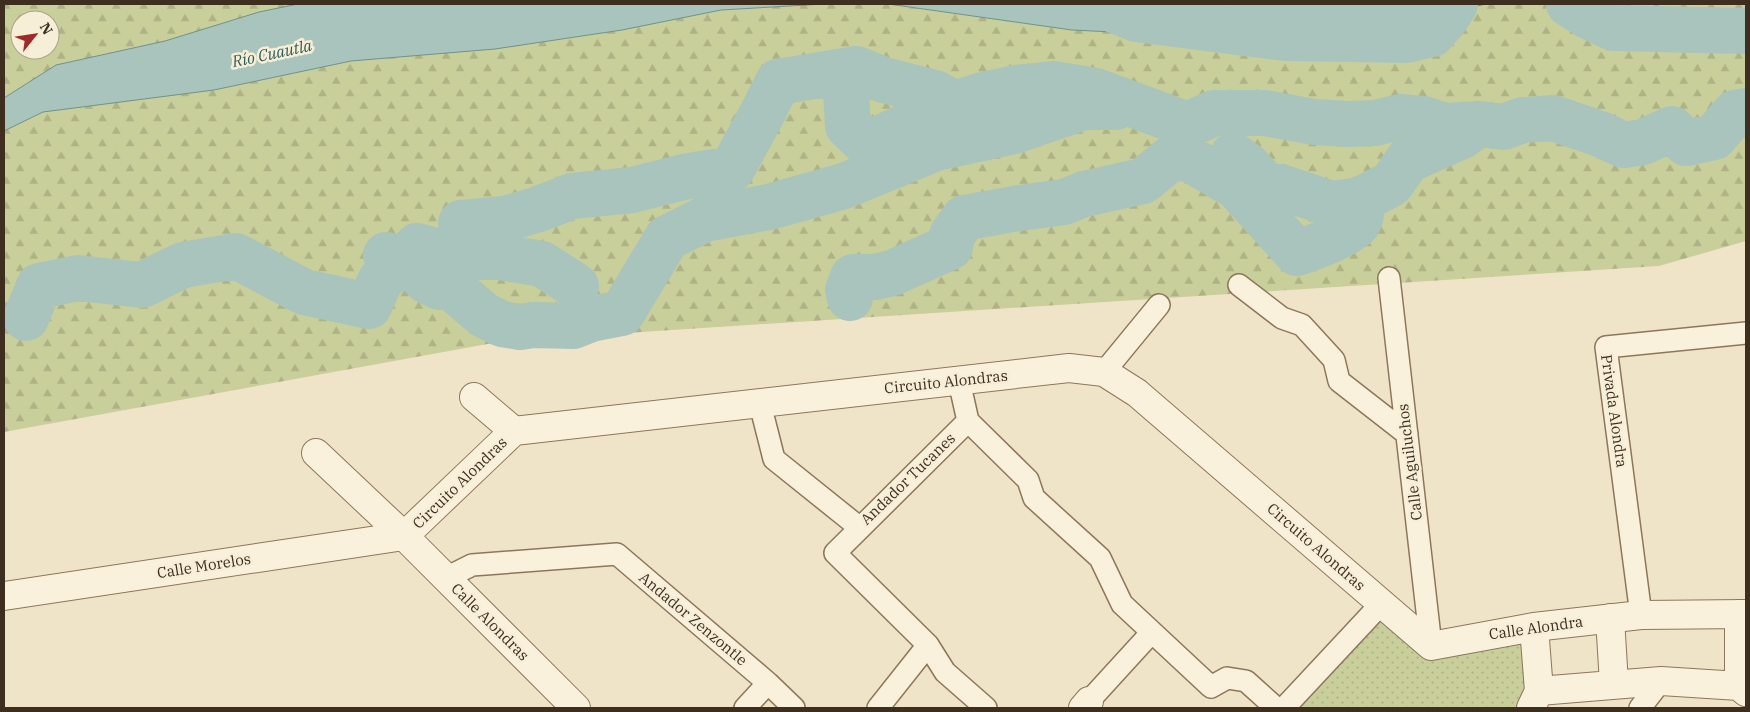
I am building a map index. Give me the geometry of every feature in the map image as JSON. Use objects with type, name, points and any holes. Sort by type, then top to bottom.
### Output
[{"type":"street","name":"Calle Aguiluchos","points":[[1389,278],[1431,646]]},
{"type":"street","points":[[1239,285],[1282,318],[1302,325],[1334,360],[1339,381],[1407,434]]},
{"type":"street","points":[[1104,372],[1159,305]]},
{"type":"street","name":"Privada Alondra","points":[[1641,615],[1606,347],[1746,333]]},
{"type":"street","name":"Circuito Alondras","points":[[404,536],[514,431],[1069,368],[1104,372],[1137,393],[1431,646]]},
{"type":"street","points":[[959,381],[968,421],[1028,480],[1034,498],[1100,558],[1122,604],[1211,687],[1227,678],[1246,681],[1276,708]]},
{"type":"street","points":[[474,396],[514,431]]},
{"type":"street","name":"Andador Tucanes","points":[[760,404],[774,459],[860,528],[968,421]]},
{"type":"street","name":"Calle Alondras","points":[[316,453],[404,536],[576,708]]},
{"type":"street","points":[[860,528],[835,553],[928,645],[945,672],[986,708]]},
{"type":"street","name":"Calle Morelos","points":[[4,596],[404,536]]},
{"type":"street","name":"Andador Zenzontle","points":[[446,578],[472,565],[617,554],[768,683],[794,708]]},
{"type":"street","points":[[1284,708],[1382,603]]},
{"type":"street","points":[[1534,626],[1535,700],[1614,684],[1661,681],[1743,689],[1743,614]]},
{"type":"street","name":"Calle Alondra","points":[[1431,646],[1534,626],[1610,618],[1641,615],[1743,614]]},
{"type":"street","points":[[1610,618],[1614,684]]},
{"type":"street","points":[[1086,704],[1152,632]]},
{"type":"street","points":[[878,708],[928,645]]},
{"type":"street","points":[[1640,708],[1661,681]]},
{"type":"street","points":[[745,708],[768,683]]},
{"type":"green space","points":[[4,4],[1746,4],[1746,241],[1659,266],[504,341],[4,432]]},
{"type":"green space","points":[[1382,603],[1431,646],[1534,627],[1531,708],[1284,708]]},
{"type":"water","name":"Río Cuautla","points":[[298,4],[824,4],[721,10],[622,30],[495,49],[351,61],[214,90],[43,112],[4,131],[4,98],[56,65],[165,41],[259,12]]},
{"type":"water","points":[[888,4],[1486,4],[1434,16],[1258,39],[1072,30]]},
{"type":"waterway","points":[[1105,4],[1107,7],[1136,19],[1286,38],[1407,40],[1432,34],[1455,4]]},
{"type":"waterway","points":[[1569,4],[1613,28],[1746,31]]},
{"type":"waterway","points":[[461,223],[505,219],[539,209],[572,196],[632,190],[684,177],[732,169],[778,82],[856,69],[884,80],[935,93],[955,104],[979,96],[1016,88],[1053,84],[1096,91],[1188,125],[1214,113],[1265,113],[1314,122],[1350,124],[1375,123],[1400,117],[1424,119],[1445,126],[1479,124],[1503,127],[1523,120],[1553,118],[1600,134],[1624,145],[1643,142],[1672,129],[1686,143],[1714,137],[1735,113],[1746,111]]},
{"type":"waterway","points":[[833,73],[846,92],[848,126],[867,144],[939,109],[975,106]]},
{"type":"waterway","points":[[386,255],[404,258],[427,281],[439,287],[451,287],[484,315],[502,324],[520,327],[533,325],[573,326],[591,319],[622,313],[667,238],[705,219],[769,207],[844,186],[936,148],[1014,131],[1084,107],[1116,107]]},
{"type":"waterway","points":[[1233,155],[1249,167],[1266,186],[1281,187],[1332,204],[1360,200],[1391,184],[1408,160],[1462,136],[1479,124]]},
{"type":"waterway","points":[[850,298],[848,290],[853,277],[875,277],[892,273],[950,247],[952,235],[964,218],[1064,202],[1084,194],[1143,181],[1170,159],[1188,158],[1237,187],[1297,253],[1330,241],[1353,228],[1361,217],[1360,200]]},
{"type":"waterway","points":[[26,318],[39,286],[78,278],[142,285],[183,265],[236,256],[304,292],[369,306],[380,281],[417,246],[456,257],[500,257],[542,264],[576,286]]}]
